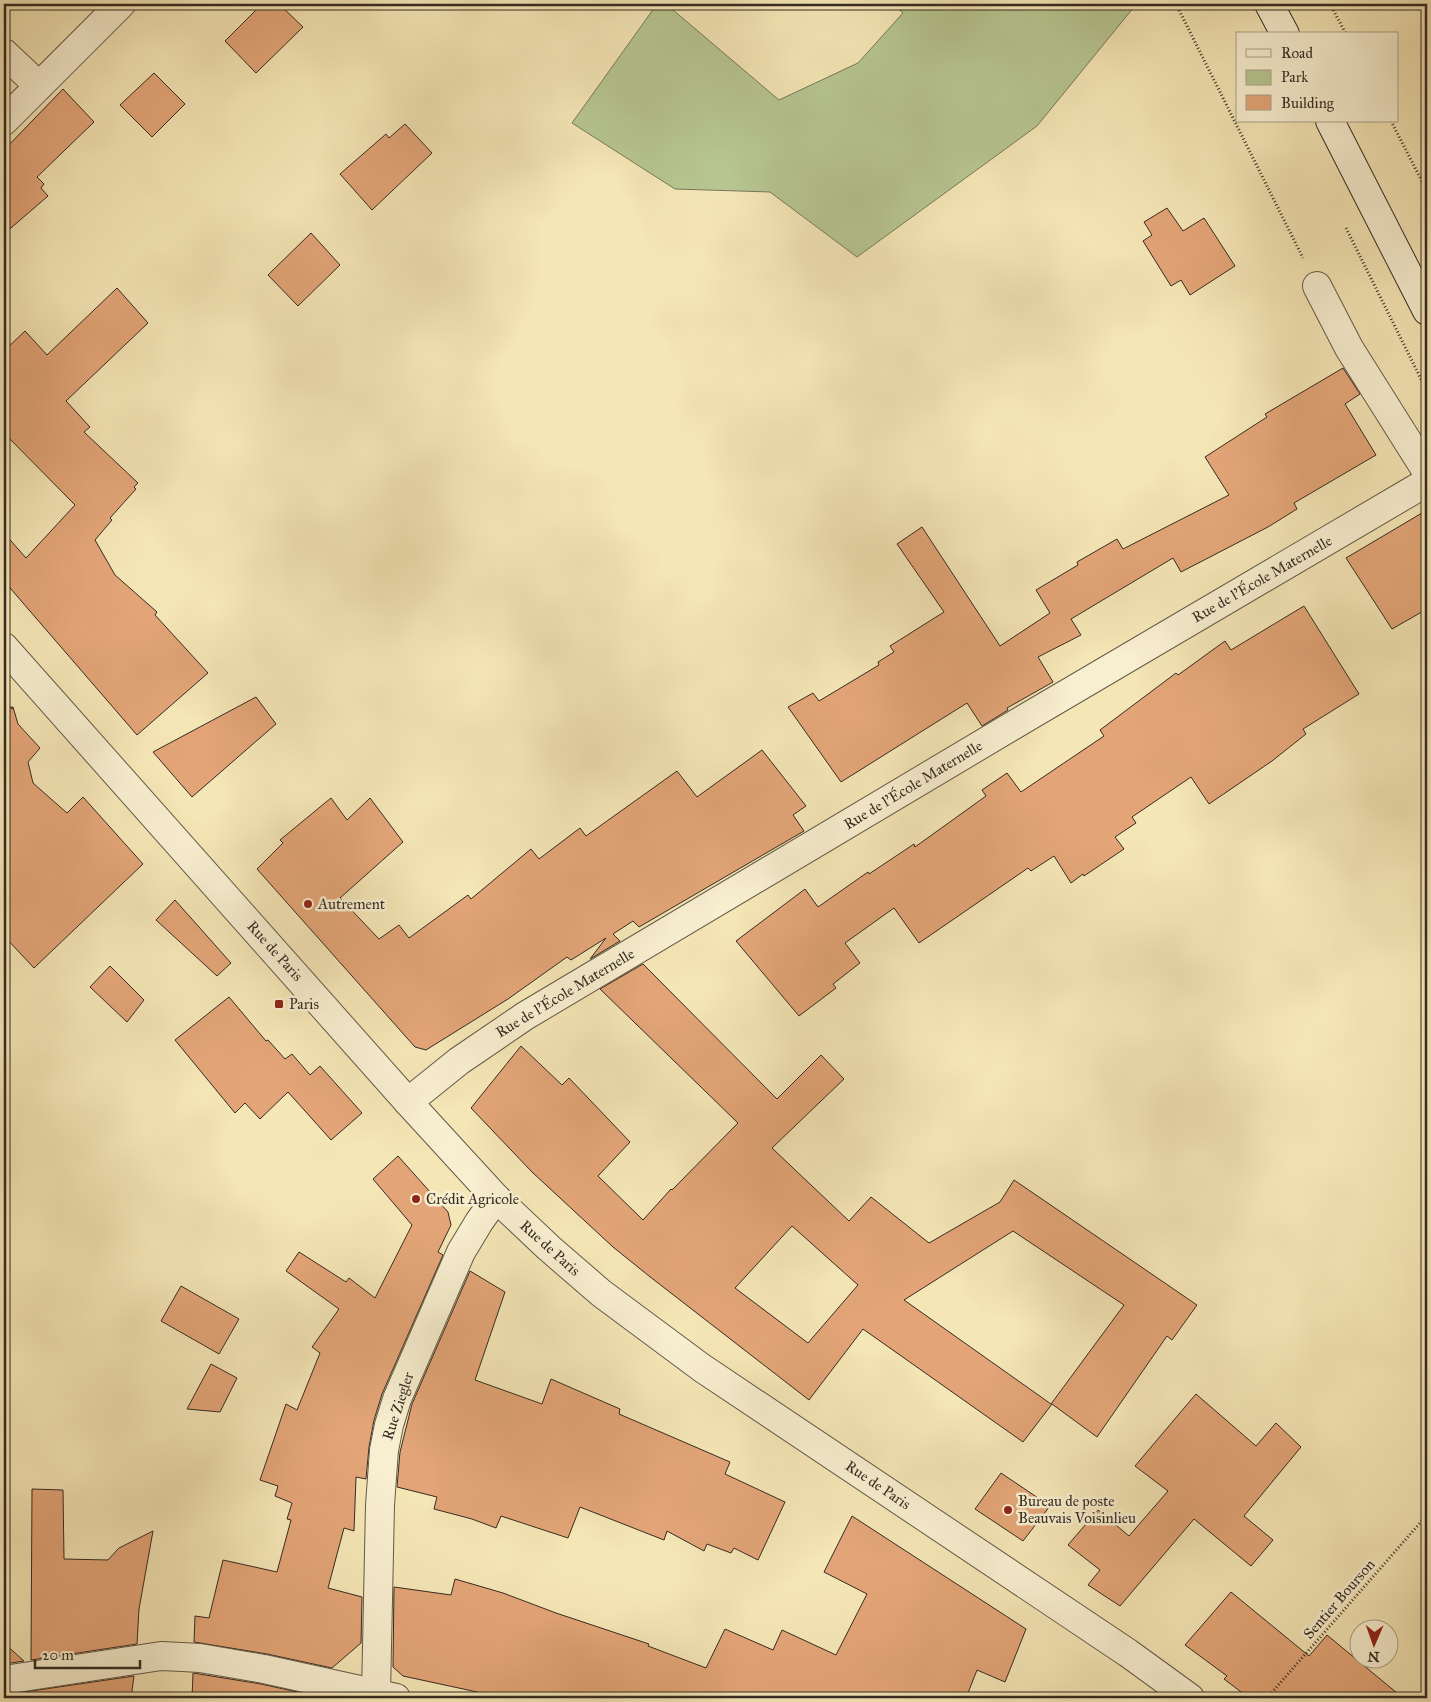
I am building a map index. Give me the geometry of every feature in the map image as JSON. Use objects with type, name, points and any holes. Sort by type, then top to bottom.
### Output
[{"type":"street","points":[[4,121],[121,4]]},
{"type":"street","points":[[1270,4],[1284,32]]},
{"type":"street","points":[[4,53],[39,86]]},
{"type":"street","points":[[1331,122],[1427,311]]},
{"type":"street","points":[[1317,286],[1354,355],[1427,472]]},
{"type":"street","name":"Rue de l'École Maternelle","points":[[408,1102],[458,1060],[525,1016],[1037,711],[1427,482]]},
{"type":"street","name":"Rue de Paris","points":[[4,646],[408,1102],[496,1198],[549,1248],[601,1293],[667,1343],[1128,1653],[1190,1698]]},
{"type":"street","name":"Rue Ziegler","points":[[386,1696],[380,1505],[384,1450],[389,1425],[397,1399],[461,1252],[496,1198]]},
{"type":"street","points":[[4,1680],[161,1656],[208,1659],[264,1669],[386,1696]]},
{"type":"path","points":[[1176,4],[1317,286]]},
{"type":"path","points":[[1330,4],[1345,32]]},
{"type":"path","points":[[1392,122],[1427,191]]},
{"type":"path","points":[[1357,253],[1427,391]]},
{"type":"path","name":"Sentier Bourson","points":[[1267,1698],[1427,1515]]},
{"type":"green space","points":[[657,4],[666,4],[779,100],[858,63],[903,13],[893,4],[1132,4],[1134,7],[1037,126],[857,257],[770,192],[675,189],[572,123]]},
{"type":"building","points":[[262,4],[279,4],[303,27],[256,73],[225,41]]},
{"type":"building","points":[[154,73],[185,104],[152,137],[120,105]]},
{"type":"building","points":[[63,89],[94,122],[37,177],[44,184],[41,188],[48,196],[4,234],[4,150]]},
{"type":"building","points":[[405,124],[432,153],[372,210],[340,174],[386,134],[389,138]]},
{"type":"building","points":[[1167,208],[1183,231],[1204,218],[1235,266],[1190,295],[1181,280],[1171,286],[1143,241],[1152,235],[1144,222]]},
{"type":"building","points":[[311,233],[340,265],[298,306],[268,275]]},
{"type":"building","points":[[117,288],[148,323],[66,401],[90,427],[84,432],[138,483],[134,487],[136,489],[110,518],[112,520],[95,540],[115,575],[157,612],[155,615],[208,673],[137,735],[4,581],[4,533],[26,558],[75,505],[4,433],[4,351],[25,331],[47,355]]},
{"type":"building","points":[[1343,368],[1360,394],[1345,404],[1376,455],[1294,503],[1297,509],[1268,527],[1181,572],[1173,558],[1071,619],[1081,635],[1038,657],[1053,682],[1007,708],[1008,710],[982,726],[967,703],[841,782],[788,707],[813,693],[819,701],[879,665],[878,662],[894,652],[890,646],[944,612],[897,544],[922,527],[1000,646],[1050,613],[1036,590],[1078,565],[1077,562],[1117,539],[1123,549],[1229,495],[1205,457],[1267,417],[1265,414]]},
{"type":"building","points":[[1427,510],[1427,609],[1392,629],[1346,558]]},
{"type":"building","points":[[1304,606],[1359,694],[1303,729],[1306,734],[1272,761],[1209,804],[1191,777],[1132,817],[1136,823],[1115,837],[1124,849],[1084,876],[1083,874],[1071,883],[1054,856],[1031,871],[1028,868],[919,943],[894,908],[845,943],[860,963],[833,984],[836,988],[799,1016],[736,941],[805,889],[818,907],[868,872],[869,874],[914,844],[915,847],[986,796],[982,790],[1007,773],[1021,792],[1104,736],[1100,730],[1176,673],[1178,675],[1225,641],[1231,650]]},
{"type":"building","points":[[256,697],[276,724],[192,797],[153,752]]},
{"type":"building","points":[[13,707],[18,724],[40,748],[28,762],[33,783],[67,813],[83,797],[143,864],[34,968],[4,936],[4,708]]},
{"type":"building","points":[[762,750],[806,806],[793,815],[804,831],[639,927],[633,921],[613,934],[620,941],[590,959],[606,938],[571,960],[567,957],[508,999],[426,1050],[415,1047],[257,869],[283,843],[280,840],[331,798],[347,820],[370,798],[403,842],[340,898],[379,939],[399,925],[409,938],[468,895],[471,899],[531,849],[539,859],[580,828],[586,836],[677,771],[697,797]]},
{"type":"building","points":[[175,900],[231,963],[217,976],[156,920]]},
{"type":"building","points":[[643,964],[777,1099],[821,1055],[844,1079],[772,1148],[849,1221],[871,1197],[929,1243],[1000,1202],[1014,1180],[1197,1305],[1172,1340],[1167,1336],[1097,1437],[1052,1404],[1023,1442],[863,1329],[809,1400],[613,1247],[532,1172],[471,1108],[521,1046],[562,1085],[569,1078],[630,1142],[598,1176],[643,1220],[671,1189],[738,1123],[600,989]],"holes":[[[792,1226],[858,1285],[808,1343],[735,1288]],[[1013,1231],[1124,1305],[1051,1404],[904,1300]]]},
{"type":"building","points":[[110,966],[144,1000],[127,1022],[90,987]]},
{"type":"building","points":[[229,997],[266,1041],[268,1040],[285,1059],[292,1054],[310,1075],[320,1066],[362,1113],[331,1140],[288,1092],[260,1119],[245,1103],[235,1113],[175,1040]]},
{"type":"building","points":[[398,1156],[448,1212],[451,1225],[438,1252],[443,1255],[382,1394],[374,1420],[366,1479],[356,1477],[354,1531],[344,1528],[328,1588],[362,1597],[361,1643],[332,1668],[267,1654],[194,1642],[195,1616],[209,1618],[223,1560],[277,1572],[291,1520],[287,1519],[292,1503],[275,1496],[278,1486],[260,1480],[286,1404],[297,1410],[320,1353],[312,1347],[339,1309],[286,1271],[299,1252],[346,1282],[349,1278],[375,1298],[412,1225],[373,1179]]},
{"type":"building","points":[[470,1271],[505,1292],[475,1380],[542,1404],[551,1379],[620,1409],[619,1414],[730,1462],[725,1474],[785,1502],[758,1560],[734,1548],[731,1553],[707,1544],[704,1551],[667,1531],[664,1540],[580,1507],[568,1538],[501,1516],[496,1528],[472,1519],[434,1509],[437,1497],[397,1487],[400,1452],[412,1404]]},
{"type":"building","points":[[181,1286],[239,1319],[219,1354],[161,1321]]},
{"type":"building","points":[[211,1364],[237,1378],[220,1412],[187,1409]]},
{"type":"building","points":[[1196,1394],[1256,1446],[1276,1423],[1301,1447],[1244,1516],[1273,1540],[1251,1566],[1194,1519],[1120,1606],[1088,1585],[1100,1570],[1068,1545],[1098,1510],[1129,1536],[1168,1491],[1135,1466]]},
{"type":"building","points":[[1001,1473],[1050,1506],[1023,1541],[975,1509]]},
{"type":"building","points":[[32,1489],[63,1490],[64,1559],[108,1560],[119,1548],[153,1531],[139,1609],[137,1644],[31,1660]]},
{"type":"building","points":[[852,1516],[1026,1629],[1005,1682],[977,1670],[966,1698],[505,1698],[403,1676],[393,1667],[394,1587],[451,1595],[455,1579],[503,1593],[649,1644],[648,1646],[706,1668],[725,1629],[773,1650],[782,1630],[836,1655],[867,1594],[824,1572]]},
{"type":"building","points":[[1231,1592],[1309,1656],[1327,1635],[1348,1652],[1348,1670],[1369,1670],[1403,1698],[1249,1698],[1224,1679],[1227,1676],[1185,1645]]},
{"type":"building","points":[[4,1643],[24,1661],[4,1664]]},
{"type":"building","points":[[193,1673],[302,1693],[297,1698],[192,1698]]},
{"type":"building","points":[[134,1676],[131,1698],[4,1698],[4,1695]]},
{"type":"place","name":"Autrement","points":[[308,904]]},
{"type":"place","name":"Paris","points":[[279,1004]]},
{"type":"place","name":"Crédit Agricole","points":[[416,1199]]},
{"type":"place","name":"Bureau de poste Beauvais Voisinlieu","points":[[1008,1510]]}]
